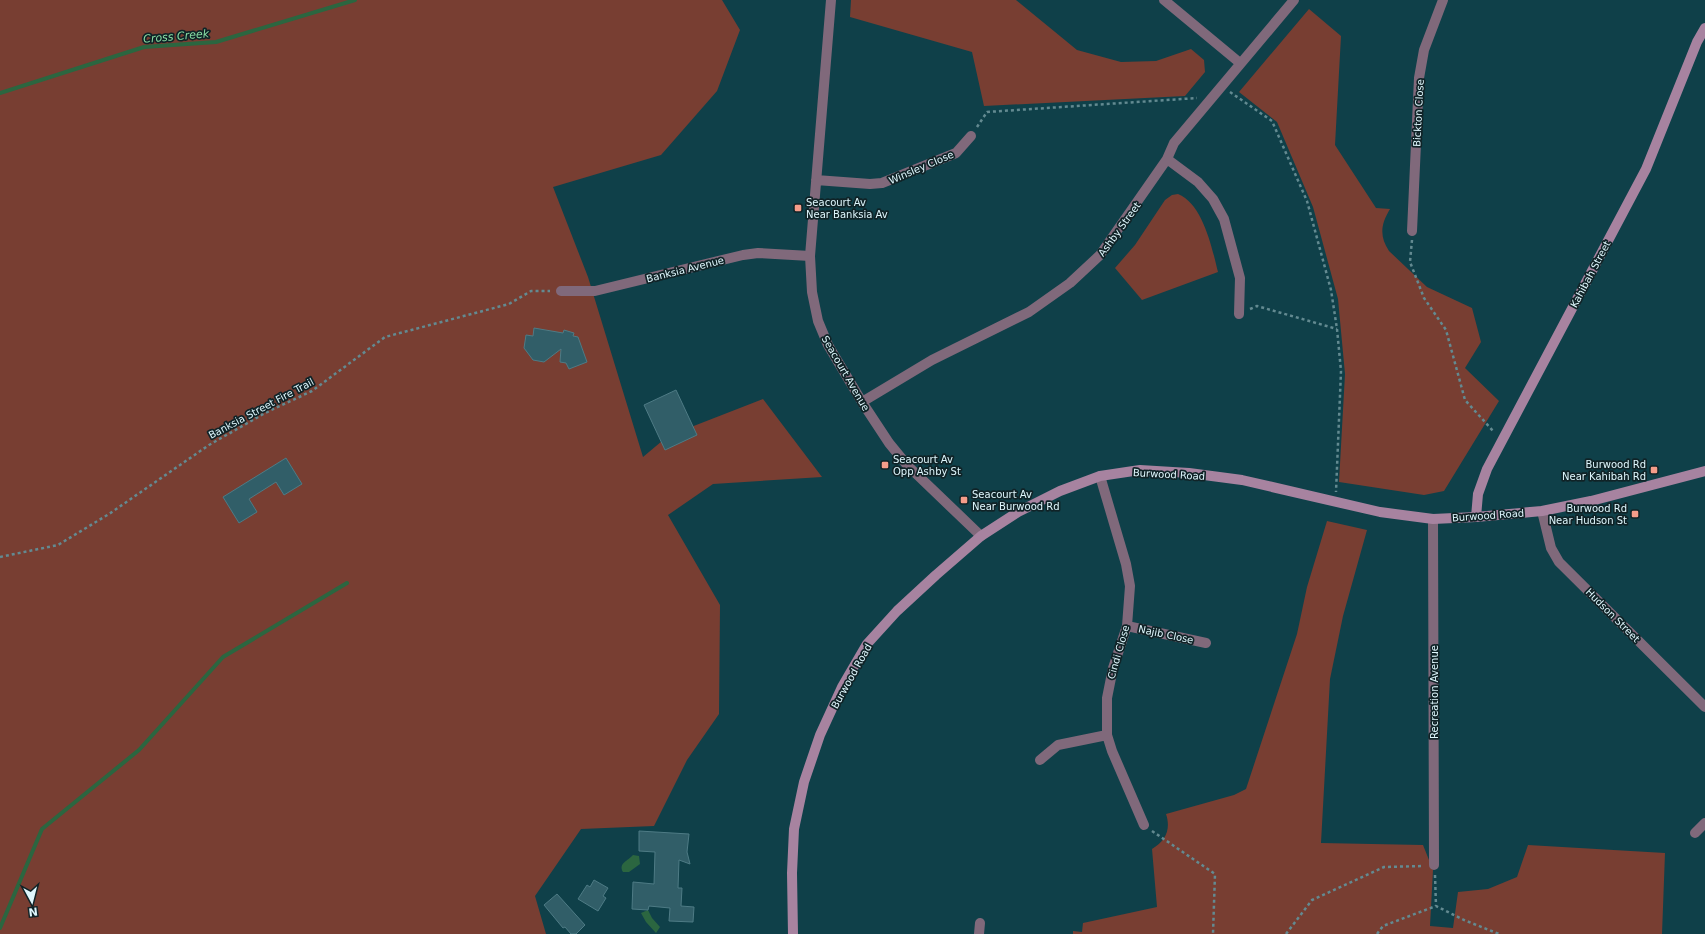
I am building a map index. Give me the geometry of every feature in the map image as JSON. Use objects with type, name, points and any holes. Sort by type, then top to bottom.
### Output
[{"type":"main road","name":"Kahibah Street","points":[[1476,517],[1478,494],[1487,469],[1646,169],[1697,42],[1705,28]]},
{"type":"main road","name":"Burwood Road","points":[[793,934],[792,873],[794,829],[804,782],[820,735],[842,687],[867,644],[897,612],[936,575],[981,536],[1018,512],[1060,491],[1100,476],[1140,470],[1189,473],[1242,480],[1380,512],[1433,518],[1476,517],[1542,511],[1591,501],[1705,471]]},
{"type":"street","name":"Seacourt Avenue","points":[[831,0],[810,256],[812,292],[818,321],[828,345],[862,402],[889,443],[907,465],[981,536]]},
{"type":"street","points":[[1164,0],[1240,63]]},
{"type":"street","name":"Ashby Street","points":[[862,402],[932,360],[1029,312],[1070,283],[1100,255],[1167,159],[1174,143],[1221,85],[1294,0]]},
{"type":"street","name":"Bickton Close","points":[[1412,231],[1419,78],[1424,50],[1444,0]]},
{"type":"street","name":"Winsley Close","points":[[816,180],[870,184],[882,183],[956,153],[971,136]]},
{"type":"street","points":[[1167,159],[1198,182],[1213,199],[1224,219],[1240,278],[1239,314]]},
{"type":"street","name":"Banksia Avenue","points":[[561,291],[595,292],[743,255],[758,253],[810,256]]},
{"type":"street","name":"Cindi Close","points":[[1100,476],[1126,564],[1130,586],[1127,626],[1113,668],[1107,698],[1107,735],[1112,751],[1144,826]]},
{"type":"street","name":"Hudson Street","points":[[1542,511],[1551,548],[1559,562],[1705,707]]},
{"type":"street","name":"Recreation Avenue","points":[[1433,518],[1434,865]]},
{"type":"street","name":"Najib Close","points":[[1127,626],[1206,643]]},
{"type":"street","points":[[1040,760],[1058,746],[1107,735]]},
{"type":"street","points":[[1695,833],[1705,823]]},
{"type":"street","points":[[979,934],[980,923]]},
{"type":"path","points":[[1221,85],[1272,121],[1307,201],[1331,290],[1338,329],[1341,371],[1335,502]]},
{"type":"path","points":[[971,136],[987,112],[1212,97]]},
{"type":"path","points":[[1412,231],[1410,262],[1424,298],[1446,330],[1465,400],[1502,441]]},
{"type":"path","name":"Banksia Street Fire Trail","points":[[0,556],[58,545],[109,514],[209,445],[265,413],[312,391],[385,337],[509,304],[531,291],[561,291]]},
{"type":"path","points":[[1239,314],[1257,306],[1338,329]]},
{"type":"path","points":[[1144,826],[1215,874],[1213,934]]},
{"type":"path","points":[[1286,934],[1312,900],[1384,867],[1434,865],[1436,906]]},
{"type":"path","points":[[1377,934],[1383,926],[1436,906],[1464,920],[1499,934]]},
{"type":"shaded area","points":[[0,0],[722,0],[740,30],[717,91],[661,155],[553,187],[588,277],[643,457],[668,436],[763,399],[822,477],[713,484],[668,515],[720,605],[719,714],[687,760],[654,826],[581,829],[535,896],[546,934],[0,934]]},
{"type":"shaded area","points":[[851,0],[1016,0],[1077,50],[1121,62],[1156,61],[1191,49],[1204,60],[1205,72],[1185,96],[984,106],[972,52],[850,17]]},
{"type":"shaded area","points":[[1309,9],[1341,36],[1335,145],[1376,208],[1390,209],[1382,230],[1386,246],[1389,251],[1427,287],[1472,308],[1481,342],[1465,368],[1499,401],[1444,491],[1424,495],[1339,482],[1345,374],[1338,299],[1313,207],[1277,122],[1239,92]]},
{"type":"shaded area","points":[[1178,194],[1187,199],[1200,217],[1213,251],[1218,272],[1142,300],[1115,268],[1135,245],[1165,200],[1172,195]]},
{"type":"shaded area","points":[[1327,521],[1367,530],[1343,616],[1330,679],[1321,843],[1423,845],[1433,870],[1430,926],[1453,928],[1458,892],[1488,889],[1517,877],[1528,845],[1665,853],[1662,934],[1073,934],[1073,931],[1082,932],[1083,923],[1157,907],[1152,849],[1161,842],[1166,834],[1168,825],[1166,814],[1234,795],[1246,789],[1297,634],[1307,587]]},
{"type":"shaded area","points":[[633,855],[639,856],[640,864],[629,872],[623,872],[622,866],[624,862]]},
{"type":"shaded area","points":[[648,910],[652,918],[660,927],[656,933],[646,922],[641,913]]},
{"type":"building","points":[[534,328],[563,333],[564,330],[574,333],[573,336],[578,337],[587,362],[569,369],[566,363],[560,362],[561,349],[544,362],[533,360],[524,348],[526,335],[533,336]]},
{"type":"building","points":[[676,390],[697,435],[665,450],[644,405]]},
{"type":"building","points":[[286,458],[302,484],[284,495],[276,482],[249,499],[257,512],[239,523],[223,497]]},
{"type":"building","points":[[639,831],[689,834],[687,852],[690,864],[679,860],[678,888],[682,888],[681,906],[694,907],[693,922],[669,921],[670,908],[649,906],[648,910],[632,909],[633,882],[654,884],[655,852],[639,851]]},
{"type":"building","points":[[594,880],[608,888],[603,896],[606,898],[598,911],[578,899],[587,885],[590,887]]},
{"type":"building","points":[[557,894],[585,925],[576,934],[571,934],[565,927],[563,928],[544,905]]},
{"type":"waterway","name":"Cross Creek","points":[[0,93],[144,47],[216,42],[355,0]]},
{"type":"waterway","points":[[0,928],[42,829],[139,750],[223,657],[347,583]]},
{"type":"place","name":"Seacourt Av Near Banksia Av","points":[[798,208]]},
{"type":"place","name":"Seacourt Av Opp Ashby St","points":[[885,465]]},
{"type":"place","name":"Burwood Rd Near Kahibah Rd","points":[[1654,470]]},
{"type":"place","name":"Seacourt Av Near Burwood Rd","points":[[964,500]]},
{"type":"place","name":"Burwood Rd Near Hudson St","points":[[1635,514]]}]
